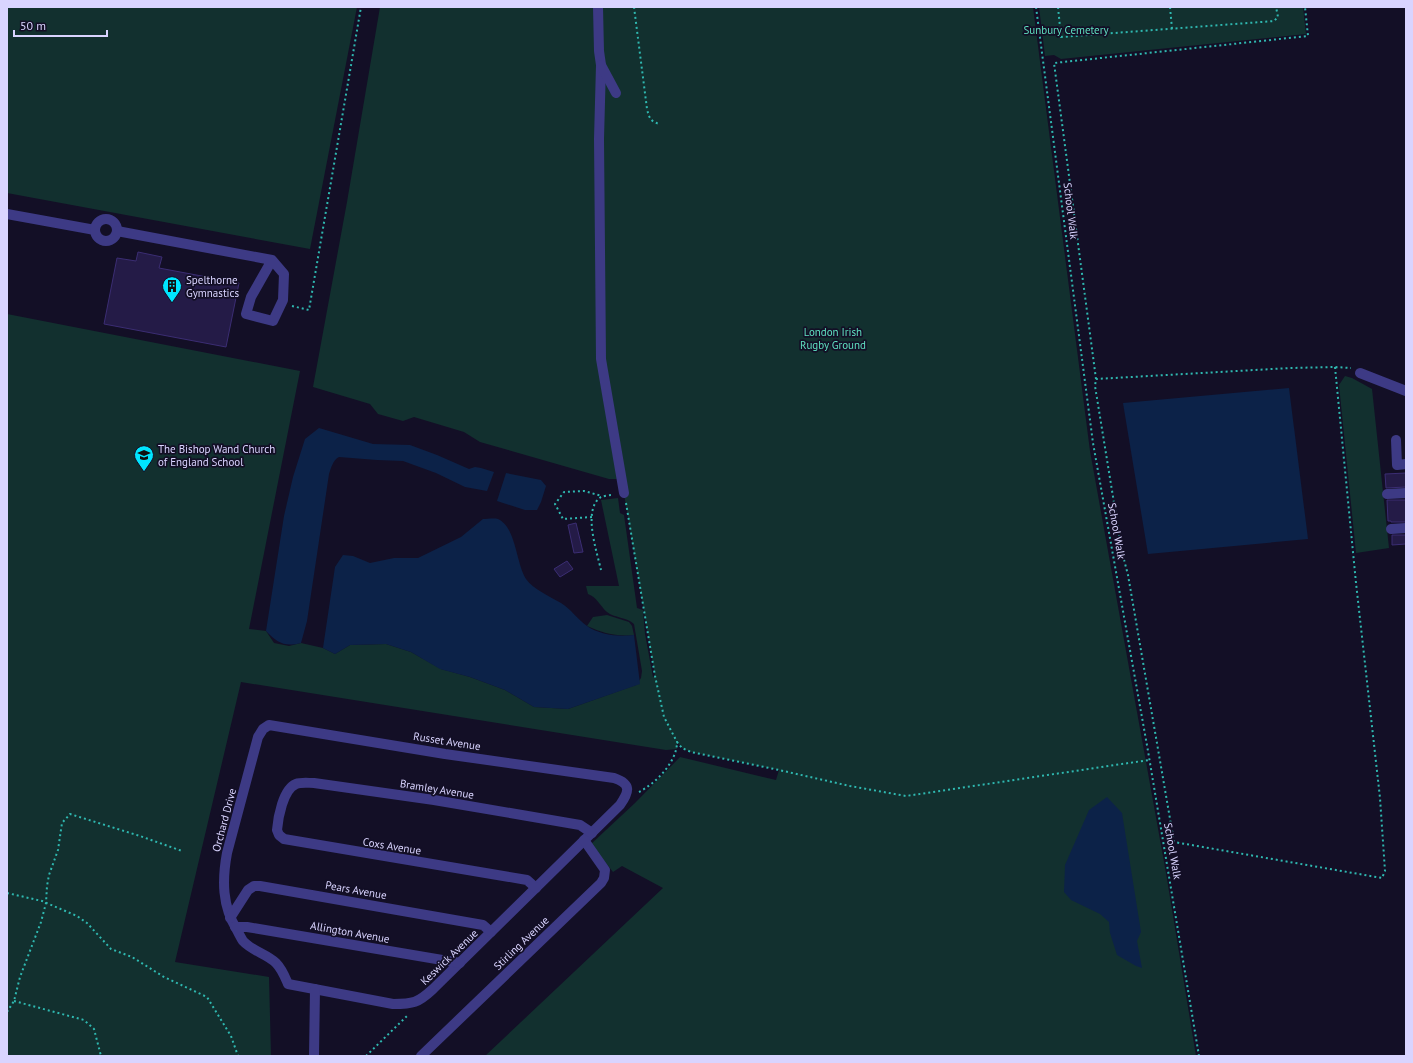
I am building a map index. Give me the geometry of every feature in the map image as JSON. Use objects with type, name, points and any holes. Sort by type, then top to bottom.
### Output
[{"type":"lane","points":[[598,7],[599,51],[601,65],[598,140],[601,359],[624,492]]},
{"type":"lane","points":[[601,65],[616,94]]},
{"type":"lane","points":[[7,214],[95,230]]},
{"type":"lane","points":[[104,219],[108,219],[116,224],[117,231],[114,238],[104,241],[98,237],[95,230],[98,223],[104,219]]},
{"type":"lane","points":[[117,231],[272,260],[284,274],[283,300],[273,321],[246,314],[251,297],[272,260]]},
{"type":"lane","points":[[1360,373],[1406,391]]},
{"type":"lane","points":[[1396,440],[1396,464],[1406,464]]},
{"type":"lane","points":[[1387,494],[1406,493]]},
{"type":"lane","points":[[1391,529],[1406,528]]},
{"type":"lane","name":"Russet Avenue","points":[[263,729],[269,725],[277,726],[445,754],[614,778],[622,780],[626,784]]},
{"type":"lane","name":"Orchard Drive","points":[[233,923],[225,903],[225,865],[258,737],[263,729]]},
{"type":"lane","name":"Bramley Avenue","points":[[284,799],[291,786],[297,784],[314,783],[434,800],[580,825],[592,833]]},
{"type":"lane","name":"Keswick Avenue","points":[[233,923],[243,940],[276,963],[281,969],[288,984],[393,1004],[406,1004],[421,1000],[620,805],[626,796],[628,789],[626,784]]},
{"type":"lane","name":"Coxs Avenue","points":[[284,799],[277,830],[279,835],[284,839],[527,880],[536,888]]},
{"type":"lane","name":"Stirling Avenue","points":[[421,1056],[601,883],[604,878],[605,870],[584,840]]},
{"type":"lane","name":"Pears Avenue","points":[[233,923],[248,890],[254,886],[260,886],[484,925],[491,932]]},
{"type":"lane","name":"Allington Avenue","points":[[233,923],[247,927],[460,963]]},
{"type":"lane","points":[[314,1056],[315,989]]},
{"type":"path","points":[[281,304],[309,310],[361,7]]},
{"type":"path","points":[[634,7],[647,109],[650,119],[655,123],[660,124]]},
{"type":"path","name":"School Walk","points":[[1036,7],[1093,444],[1149,760],[1198,1056]]},
{"type":"path","points":[[1058,7],[1061,37],[1274,21],[1278,17],[1276,7]]},
{"type":"path","points":[[1170,7],[1172,29]]},
{"type":"path","points":[[1305,7],[1308,36],[1054,63],[1096,380],[1095,386],[1122,552],[1128,575],[1174,842],[1382,878],[1385,872],[1380,798],[1356,583],[1335,366]]},
{"type":"path","points":[[1096,380],[1335,366],[1353,368],[1360,373]]},
{"type":"path","points":[[592,517],[562,519],[555,504],[564,492],[584,491],[603,497]]},
{"type":"path","points":[[601,570],[591,523],[594,504],[603,497],[624,492],[655,676],[664,717],[677,742],[682,748],[691,752],[850,786],[906,796],[1149,760]]},
{"type":"path","points":[[636,793],[647,787],[668,767],[674,758],[677,749],[677,742]]},
{"type":"path","points":[[7,1012],[14,1001],[20,977],[31,950],[46,903],[48,881],[58,850],[62,823],[70,814],[182,851]]},
{"type":"path","points":[[7,893],[46,903],[77,916],[87,923],[111,948],[132,958],[164,977],[207,997],[230,1036],[238,1056]]},
{"type":"path","points":[[14,1001],[84,1020],[94,1029],[101,1056]]},
{"type":"path","points":[[366,1056],[411,1012]]},
{"type":"green space","points":[[7,7],[357,7],[310,249],[7,193]]},
{"type":"green space","points":[[380,7],[596,7],[598,314],[617,479],[609,479],[480,442],[464,432],[414,417],[403,421],[378,414],[370,404],[313,387],[347,202]]},
{"type":"green space","name":"London Irish Rugby Ground","points":[[598,7],[1033,7],[1090,451],[1166,873],[1196,1056],[485,1056],[663,888],[622,866],[613,872],[591,844],[635,803],[680,757],[776,780],[779,770],[691,752],[682,748],[677,742],[677,749],[666,750],[241,682],[175,962],[269,977],[271,1056],[7,1056],[7,314],[300,371],[249,629],[266,631],[274,643],[289,646],[301,643],[323,648],[335,654],[350,645],[386,644],[411,652],[441,669],[470,677],[505,690],[534,707],[568,709],[636,685],[641,678],[642,671],[634,624],[628,620],[607,612],[596,599],[588,594],[586,586],[619,586],[601,500],[618,498],[620,513],[624,515],[637,608],[643,610],[645,634],[653,677],[655,676],[601,359]]},
{"type":"green space","name":"Sunbury Cemetery","points":[[1039,7],[1303,7],[1306,34],[1061,59],[1054,55],[1045,56]]},
{"type":"green space","points":[[1345,376],[1352,378],[1372,389],[1389,548],[1356,553],[1339,385]]},
{"type":"green space","points":[[607,615],[629,622],[632,626],[634,635],[610,634],[587,626],[593,617]]},
{"type":"water","points":[[1289,388],[1308,539],[1148,554],[1123,403]]},
{"type":"water","points":[[319,428],[373,444],[410,445],[469,469],[475,467],[494,472],[487,491],[465,487],[436,473],[403,461],[337,458],[332,464],[329,474],[307,621],[301,643],[286,644],[278,641],[266,631],[284,516],[293,477],[305,439]]},
{"type":"water","points":[[506,473],[541,480],[546,486],[537,510],[525,510],[497,501]]},
{"type":"water","points":[[483,519],[498,519],[504,523],[512,537],[523,572],[529,583],[565,605],[583,623],[592,629],[609,635],[634,635],[640,684],[568,709],[534,707],[505,690],[470,677],[440,669],[411,652],[386,644],[350,645],[335,654],[323,648],[335,567],[343,555],[353,556],[370,563],[394,558],[418,558],[461,537]]},
{"type":"water","points":[[1107,797],[1122,813],[1141,932],[1137,941],[1142,968],[1117,955],[1110,933],[1109,922],[1100,914],[1071,900],[1064,892],[1065,865],[1089,810]]},
{"type":"building","name":"Spelthorne Gymnastics","points":[[138,252],[162,257],[159,268],[239,283],[226,347],[104,324],[117,258],[136,261]]},
{"type":"building","points":[[1406,473],[1406,487],[1386,488],[1385,474]]},
{"type":"building","points":[[1387,500],[1406,500],[1406,522],[1388,521]]},
{"type":"building","points":[[576,523],[583,552],[574,553],[568,525]]},
{"type":"building","points":[[1392,535],[1406,535],[1406,544],[1392,545]]},
{"type":"building","points":[[567,561],[573,569],[560,577],[554,569]]},
{"type":"place","name":"Spelthorne Gymnastics","points":[[172,303]]},
{"type":"place","name":"The Bishop Wand Church of England School","points":[[144,472]]}]
